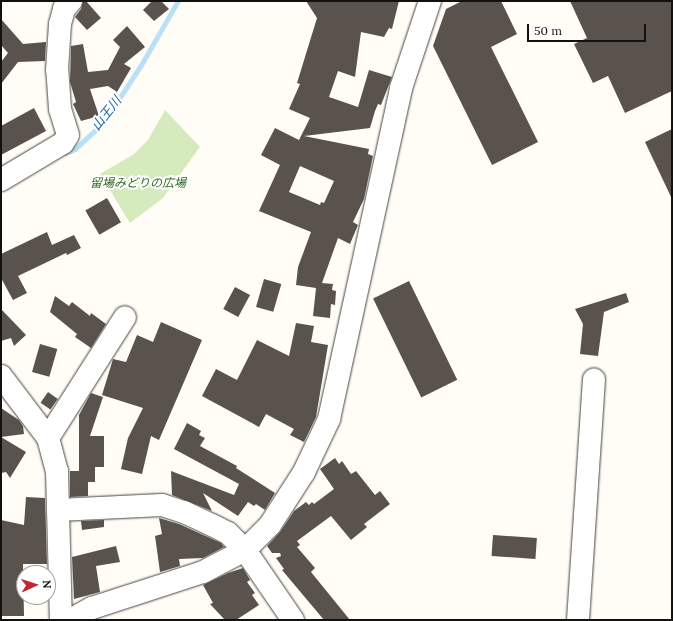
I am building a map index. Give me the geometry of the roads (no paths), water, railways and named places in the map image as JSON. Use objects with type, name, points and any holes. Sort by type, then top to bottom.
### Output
[{"type":"street","points":[[1,180],[63,143],[68,135],[60,109],[57,70],[60,24],[64,9],[71,1]]},
{"type":"street","points":[[70,620],[78,614],[92,608],[203,572],[245,550],[270,525],[304,472],[330,419],[401,88],[430,1]]},
{"type":"street","points":[[48,438],[124,317]]},
{"type":"street","points":[[1,376],[48,438],[57,471],[61,620]]},
{"type":"street","points":[[578,620],[594,380]]},
{"type":"street","points":[[58,510],[162,505],[184,512],[223,530],[245,550],[292,620]]},
{"type":"waterway","name":"山王川","points":[[65,153],[75,149],[104,122],[141,65],[178,1]]},
{"type":"park label","name":"留場みどりの広場","points":[[138,183]]}]
